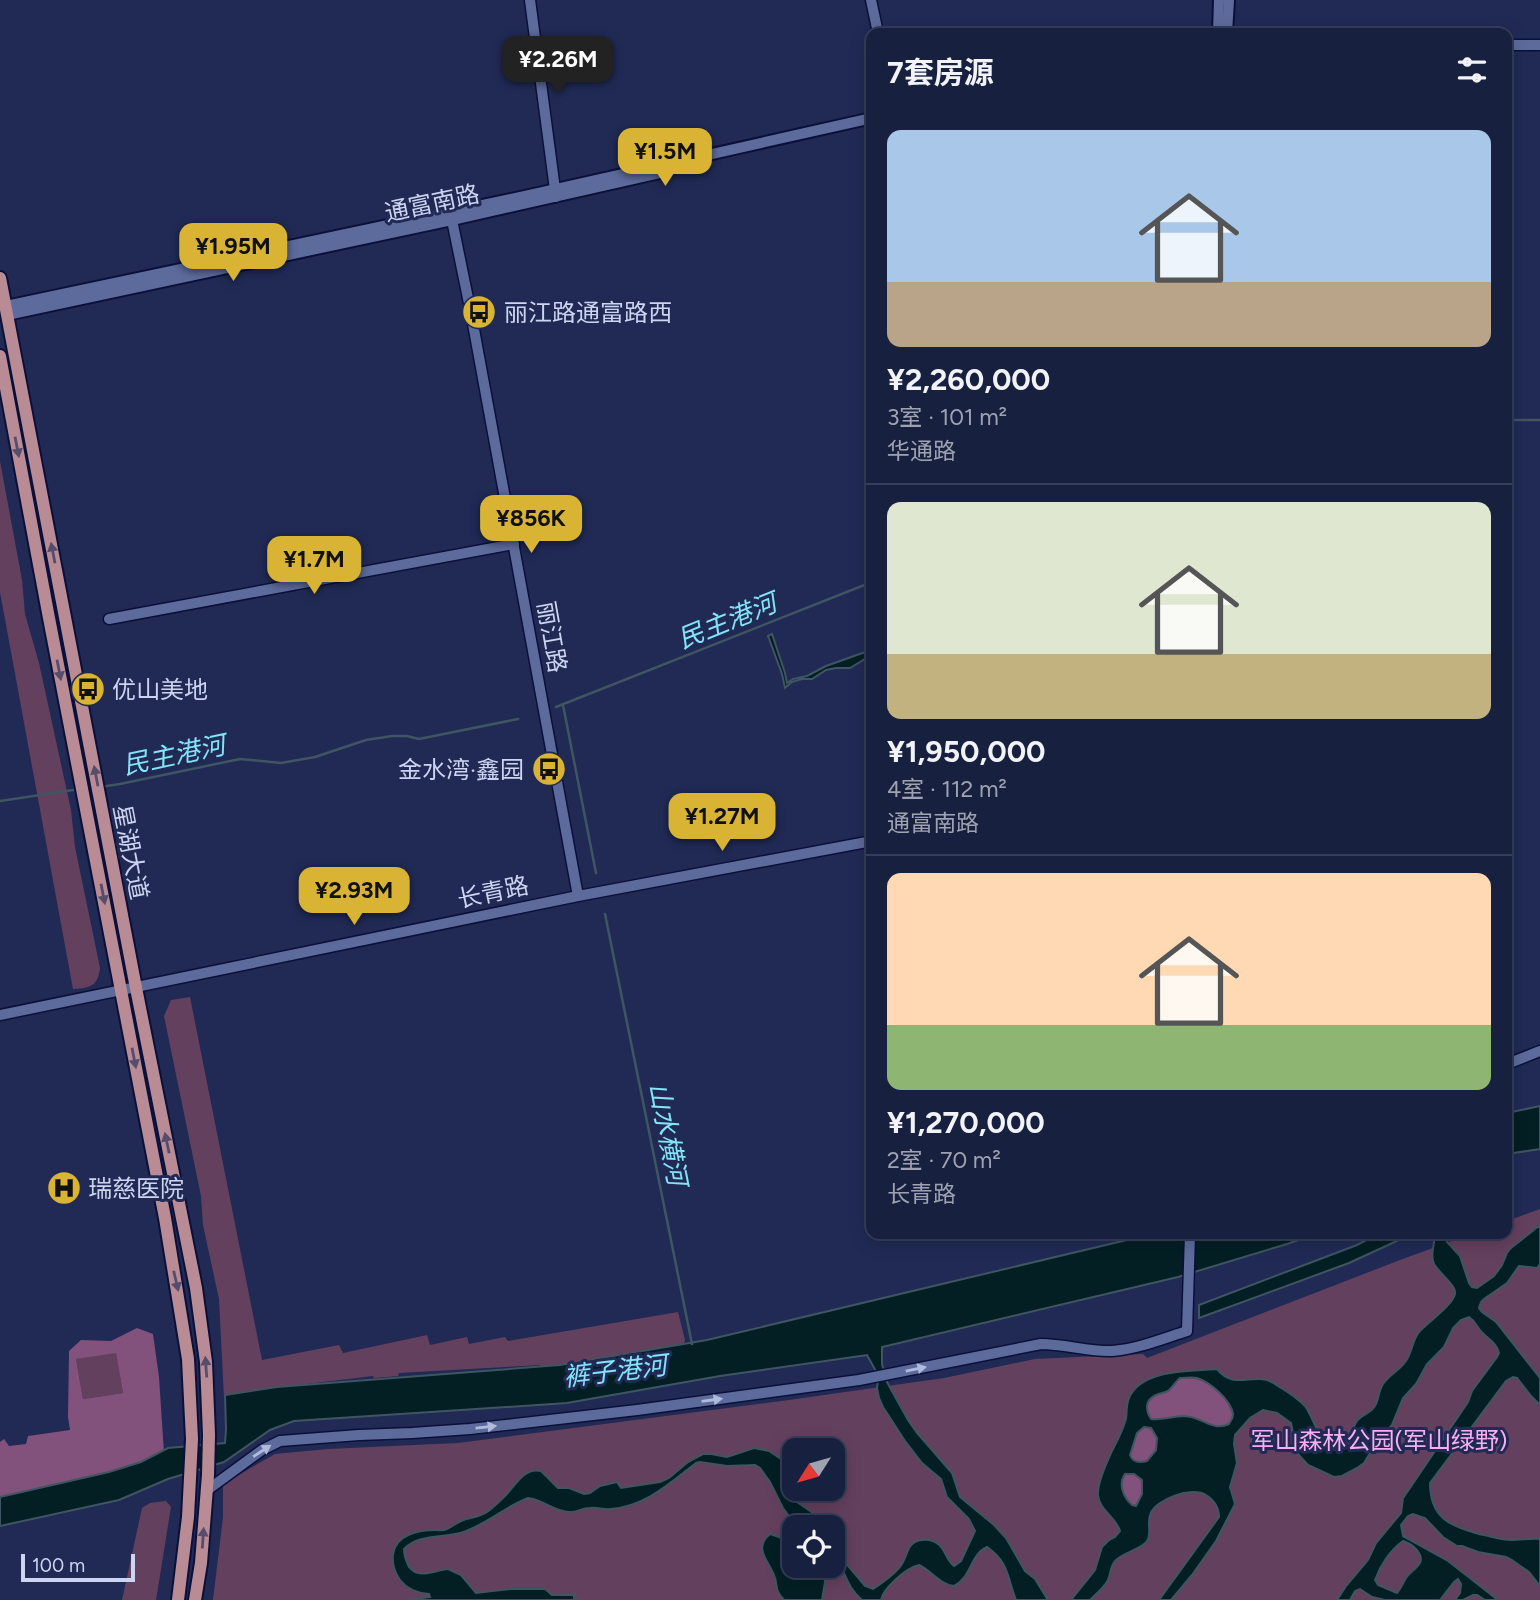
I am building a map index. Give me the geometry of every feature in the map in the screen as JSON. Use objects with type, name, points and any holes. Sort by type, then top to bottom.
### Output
[{"type":"main road","points":[[1218,28],[1219,0]]},
{"type":"main road","points":[[1227,28],[1229,0]]},
{"type":"main road","name":"通富南路","points":[[3,311],[452,220],[866,119]]},
{"type":"main road","name":"通富南路","points":[[3,311],[866,125]]},
{"type":"main road","name":"星湖大道","points":[[0,278],[3,311],[196,1288],[206,1362],[209,1435],[201,1563],[195,1600]]},
{"type":"main road","name":"星湖大道","points":[[0,356],[178,1291],[188,1359],[191,1480],[178,1600]]},
{"type":"street","points":[[530,0],[556,194]]},
{"type":"street","points":[[871,0],[877,28]]},
{"type":"street","points":[[1512,45],[1540,45]]},
{"type":"street","name":"丽江路","points":[[452,220],[578,896]]},
{"type":"street","points":[[109,618],[514,544]]},
{"type":"street","name":"长青路","points":[[0,1015],[578,896],[866,842]]},
{"type":"street","points":[[1512,1062],[1540,1051]]},
{"type":"street","points":[[206,1490],[262,1450],[280,1441],[470,1429],[637,1410],[875,1378],[1041,1344],[1096,1350],[1137,1347],[1187,1331],[1190,1239]]},
{"type":"green space","points":[[0,461],[22,580],[25,614],[39,663],[71,810],[75,847],[100,968],[95,982],[84,988],[73,989],[0,592]]},
{"type":"green space","points":[[190,997],[262,1360],[339,1345],[343,1353],[427,1335],[430,1345],[467,1337],[469,1344],[505,1337],[508,1341],[678,1312],[684,1343],[679,1347],[541,1368],[540,1365],[399,1373],[398,1376],[373,1376],[298,1385],[224,1397],[219,1299],[164,1016],[171,1000]]},
{"type":"green space","name":"军山森林公园(军山绿野)","points":[[1540,1209],[1540,1600],[213,1600],[223,1517],[223,1484],[275,1454],[458,1443],[944,1378],[1035,1359],[1143,1354],[1147,1358],[1457,1239],[1512,1239],[1512,1219]]},
{"type":"green space","points":[[116,1352],[123,1393],[83,1399],[76,1359]]},
{"type":"green space","points":[[166,1501],[171,1507],[156,1600],[122,1600],[142,1508],[150,1503]]},
{"type":"shaded area","points":[[137,1328],[153,1334],[164,1453],[159,1464],[0,1500],[0,1442],[4,1439],[9,1446],[26,1444],[28,1436],[70,1430],[69,1351],[81,1340],[111,1341]],"holes":[[[116,1353],[123,1393],[83,1399],[76,1359]]]},
{"type":"shaded area","points":[[1180,1378],[1198,1380],[1219,1392],[1233,1416],[1229,1425],[1213,1426],[1191,1417],[1151,1419],[1147,1409],[1148,1402],[1156,1395],[1169,1390]]},
{"type":"shaded area","points":[[1144,1427],[1155,1434],[1157,1446],[1150,1458],[1136,1462],[1130,1456],[1137,1433]]},
{"type":"shaded area","points":[[1128,1473],[1139,1478],[1143,1487],[1141,1497],[1134,1506],[1127,1500],[1122,1487],[1123,1478]]},
{"type":"water","points":[[772,634],[787,683],[866,652],[866,659],[850,668],[826,670],[812,679],[792,682],[785,688],[768,636]]},
{"type":"water","points":[[1540,1106],[1540,1149],[1512,1153],[1512,1112]]},
{"type":"water","points":[[1540,1225],[1540,1264],[1537,1268],[1519,1266],[1507,1283],[1484,1299],[1479,1308],[1496,1322],[1540,1378],[1540,1405],[1517,1378],[1506,1381],[1430,1483],[1431,1495],[1438,1512],[1459,1528],[1504,1539],[1540,1539],[1540,1586],[1529,1572],[1512,1560],[1457,1546],[1443,1537],[1425,1518],[1413,1514],[1401,1525],[1403,1536],[1448,1561],[1498,1600],[1485,1600],[1473,1595],[1463,1600],[1455,1600],[1460,1593],[1461,1584],[1458,1579],[1440,1600],[1385,1600],[1372,1597],[1360,1589],[1355,1591],[1350,1600],[1337,1600],[1368,1560],[1376,1543],[1401,1513],[1403,1498],[1499,1353],[1494,1343],[1469,1317],[1453,1328],[1444,1347],[1427,1364],[1416,1384],[1403,1398],[1392,1425],[1378,1440],[1364,1463],[1357,1468],[1334,1477],[1308,1465],[1297,1453],[1291,1423],[1277,1413],[1263,1410],[1250,1418],[1235,1435],[1237,1463],[1230,1487],[1235,1504],[1216,1541],[1171,1600],[1159,1600],[1219,1517],[1214,1502],[1200,1493],[1183,1493],[1159,1504],[1150,1515],[1149,1535],[1145,1544],[1116,1560],[1106,1583],[1090,1600],[1071,1600],[1095,1570],[1102,1547],[1120,1531],[1101,1505],[1098,1489],[1126,1419],[1129,1398],[1135,1389],[1144,1382],[1167,1373],[1194,1370],[1217,1369],[1231,1379],[1267,1380],[1305,1406],[1327,1446],[1344,1449],[1350,1443],[1357,1421],[1375,1407],[1383,1384],[1406,1361],[1419,1332],[1453,1299],[1453,1287],[1434,1264],[1434,1239],[1446,1239],[1460,1256],[1469,1283],[1477,1288],[1494,1276],[1507,1253]],"holes":[[[1180,1378],[1197,1378],[1219,1392],[1231,1409],[1233,1416],[1229,1424],[1214,1426],[1186,1416],[1151,1419],[1147,1409],[1148,1402],[1156,1395],[1168,1391]],[[1144,1427],[1151,1428],[1157,1438],[1156,1450],[1147,1461],[1137,1462],[1130,1455],[1137,1433]],[[1125,1474],[1134,1474],[1142,1480],[1142,1494],[1136,1506],[1132,1505],[1124,1494],[1122,1486]],[[1403,1541],[1411,1544],[1421,1559],[1397,1593],[1378,1585],[1375,1580],[1386,1559]]]},
{"type":"water","name":"裤子港河","points":[[1131,1239],[1302,1239],[1178,1277],[882,1347],[882,1364],[887,1382],[908,1420],[952,1473],[960,1497],[1006,1538],[1025,1571],[1035,1579],[1048,1600],[1016,1600],[1000,1558],[987,1547],[981,1550],[964,1577],[954,1586],[944,1583],[919,1565],[896,1579],[881,1600],[862,1600],[854,1591],[845,1576],[845,1562],[865,1586],[873,1589],[899,1568],[910,1547],[917,1541],[929,1540],[936,1543],[954,1566],[961,1561],[975,1531],[969,1519],[947,1497],[941,1479],[922,1463],[883,1407],[877,1388],[877,1373],[867,1355],[720,1376],[567,1403],[294,1421],[270,1430],[224,1462],[168,1479],[119,1500],[0,1526],[0,1497],[109,1472],[141,1462],[168,1448],[225,1443],[225,1395],[277,1387],[560,1365],[707,1340]]},
{"type":"water","points":[[1368,1239],[1401,1239],[1349,1263],[1199,1318],[1199,1305]]},
{"type":"water","points":[[754,1448],[769,1451],[781,1459],[782,1502],[797,1502],[814,1515],[788,1515],[770,1482],[755,1465],[727,1466],[700,1462],[657,1492],[624,1507],[587,1508],[569,1512],[528,1498],[470,1530],[416,1541],[404,1549],[407,1563],[413,1571],[422,1574],[448,1569],[461,1575],[476,1593],[545,1589],[552,1595],[574,1595],[574,1599],[582,1600],[408,1600],[430,1597],[429,1594],[406,1586],[395,1571],[393,1554],[403,1538],[423,1531],[445,1530],[461,1521],[484,1514],[502,1499],[521,1477],[535,1470],[541,1471],[558,1488],[569,1488],[584,1494],[617,1482],[621,1488],[660,1482],[703,1454],[727,1457]]},
{"type":"water","points":[[770,1534],[782,1539],[782,1578],[825,1578],[822,1600],[784,1600],[777,1590],[774,1575],[762,1549]]},
{"type":"waterway","name":"民主港河","points":[[1512,420],[1540,420]]},
{"type":"waterway","name":"民主港河","points":[[556,707],[866,584]]},
{"type":"waterway","name":"山水横河","points":[[563,705],[596,873]]},
{"type":"waterway","name":"民主港河","points":[[100,787],[240,759],[281,763],[315,757],[366,740],[392,736],[419,739],[518,719]]},
{"type":"waterway","name":"民主港河","points":[[0,801],[80,789]]},
{"type":"waterway","name":"山水横河","points":[[605,914],[692,1344]]},
{"type":"place","name":"丽江路通富路西","points":[[479,312]]},
{"type":"place","name":"优山美地","points":[[88,689]]},
{"type":"place","name":"金水湾·鑫园","points":[[549,769]]},
{"type":"place","name":"瑞慈医院","points":[[64,1188]]}]
